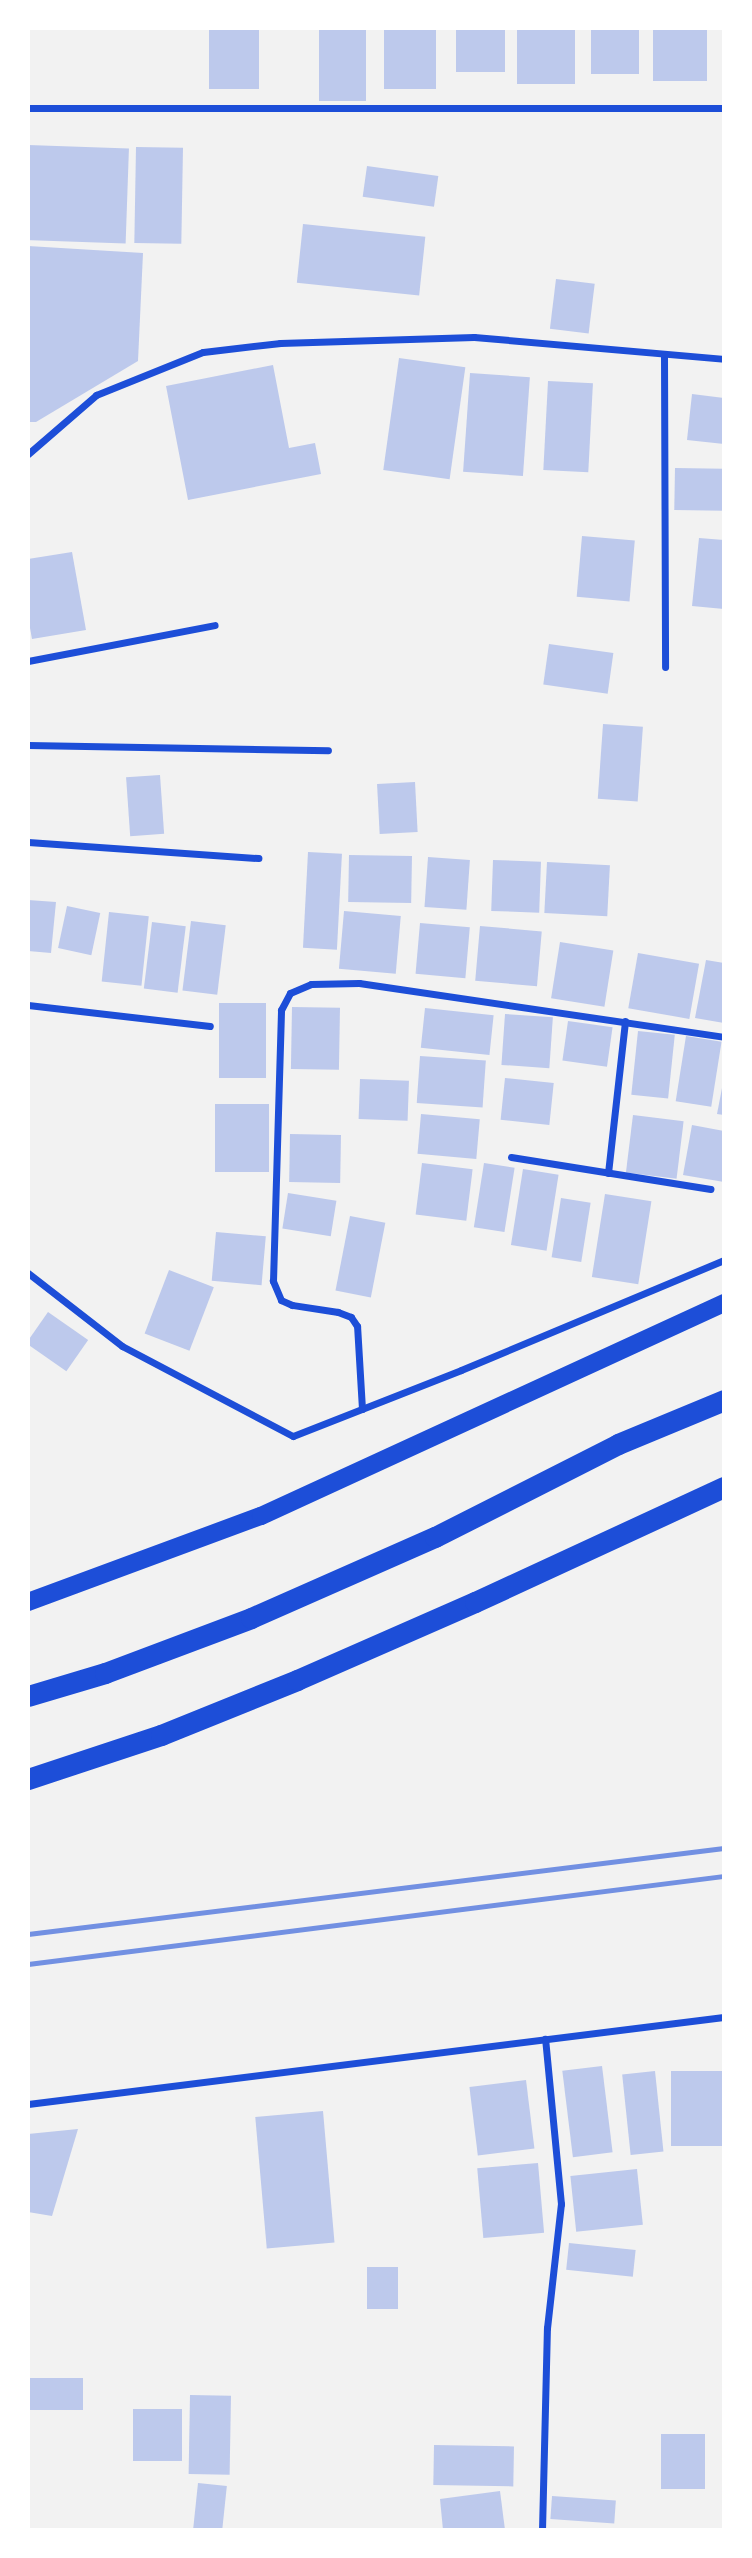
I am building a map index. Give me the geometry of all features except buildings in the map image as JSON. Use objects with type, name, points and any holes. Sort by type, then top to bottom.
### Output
[{"type":"highway","points":[[28,1696],[105,1673],[251,1618],[435,1537],[618,1444],[724,1400]]},
{"type":"highway","points":[[28,1779],[161,1735],[297,1680],[475,1602],[724,1487]]},
{"type":"main road","points":[[28,1602],[261,1516],[724,1303]]},
{"type":"street","points":[[28,108],[724,108]]},
{"type":"street","points":[[28,454],[96,395],[203,352],[280,343],[474,337],[724,359]]},
{"type":"street","points":[[664,355],[666,667]]},
{"type":"street","points":[[28,661],[215,625]]},
{"type":"street","points":[[28,745],[328,750]]},
{"type":"street","points":[[28,842],[258,858]]},
{"type":"street","points":[[362,1409],[357,1326],[351,1317],[338,1312],[292,1305],[281,1300],[273,1281],[281,1010],[290,993],[311,984],[359,983],[724,1037]]},
{"type":"street","points":[[28,1005],[210,1026]]},
{"type":"street","points":[[608,1173],[625,1021]]},
{"type":"street","points":[[511,1157],[710,1189]]},
{"type":"street","points":[[28,1273],[121,1346],[293,1436],[724,1260]]},
{"type":"street","points":[[28,2104],[724,2017]]},
{"type":"street","points":[[542,2530],[548,2328],[561,2204],[545,2039]]},
{"type":"railway","points":[[28,1934],[724,1848]]},
{"type":"railway","points":[[28,1964],[724,1876]]}]
